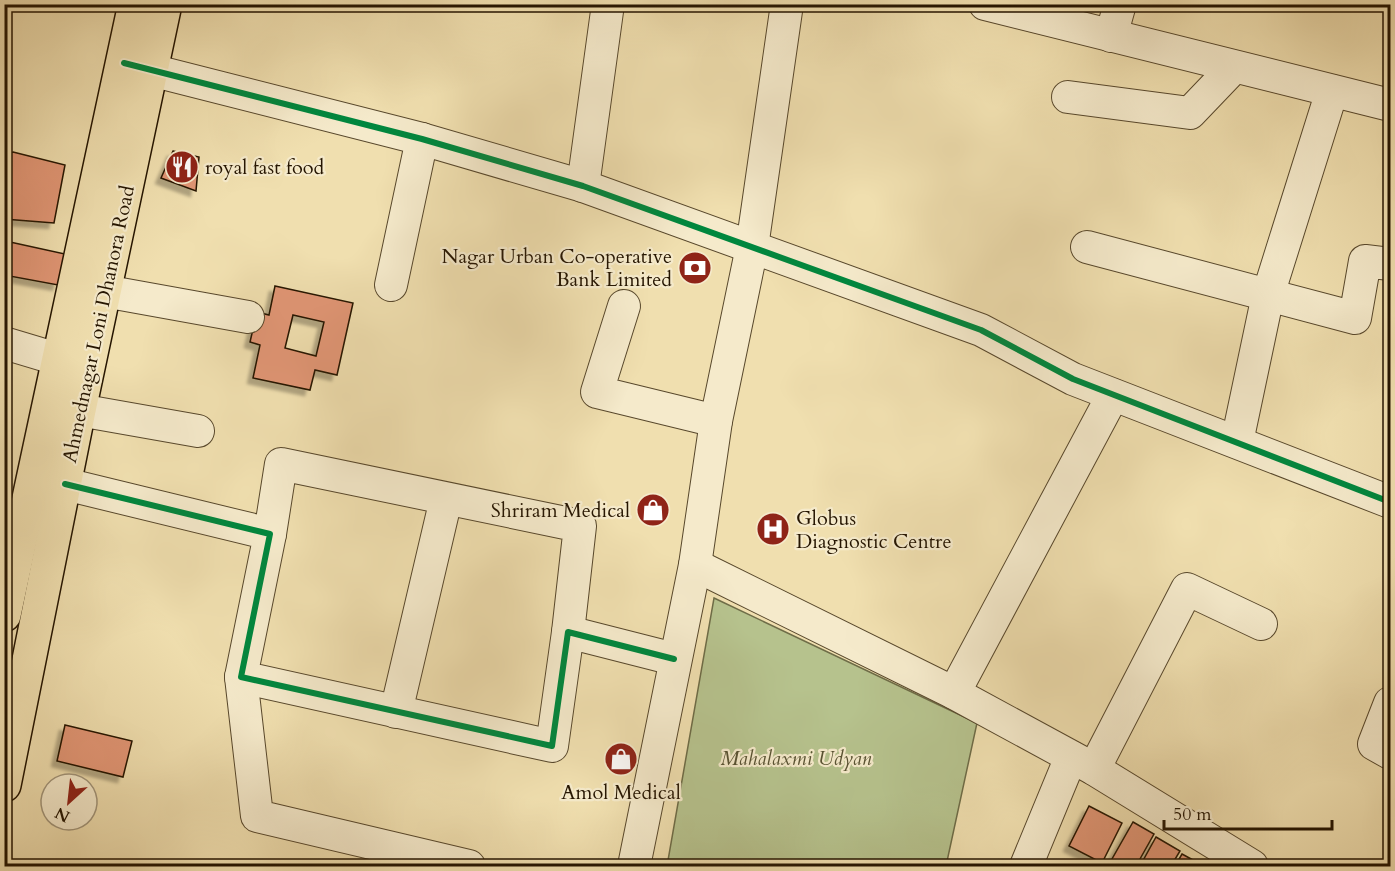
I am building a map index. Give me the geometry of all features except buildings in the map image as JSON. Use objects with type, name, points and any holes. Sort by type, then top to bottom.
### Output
[{"type":"main road","name":"Ahmednagar Loni Dhanora Road","points":[[4,785],[104,291],[138,67],[135,4]]},
{"type":"main road","name":"Ahmednagar Loni Dhanora Road","points":[[4,615],[10,564],[57,359],[138,67],[165,4]]},
{"type":"street","points":[[583,186],[608,4]]},
{"type":"street","points":[[634,867],[674,659],[695,565],[716,421],[752,247],[788,4]]},
{"type":"street","points":[[985,4],[1390,105]]},
{"type":"street","points":[[1112,36],[1120,4]]},
{"type":"street","points":[[138,67],[422,139],[583,186],[981,330],[1073,379],[1390,502]]},
{"type":"street","points":[[1068,97],[1190,113],[1234,67]]},
{"type":"street","points":[[1237,442],[1268,295],[1332,91]]},
{"type":"street","points":[[390,285],[422,139]]},
{"type":"street","points":[[1088,247],[1355,318],[1365,261],[1390,264]]},
{"type":"street","points":[[104,291],[248,317]]},
{"type":"street","points":[[624,306],[597,392],[716,421]]},
{"type":"street","points":[[4,344],[88,368]]},
{"type":"street","points":[[954,693],[1113,395]]},
{"type":"street","points":[[80,410],[198,431]]},
{"type":"street","points":[[241,677],[552,746],[580,526],[281,465],[270,534],[241,677],[257,816],[469,867]]},
{"type":"street","points":[[64,484],[270,534]]},
{"type":"street","points":[[396,712],[446,498]]},
{"type":"street","points":[[695,565],[954,693],[1082,763],[1252,867]]},
{"type":"street","points":[[1026,867],[1082,763],[1187,589],[1261,624]]},
{"type":"street","points":[[568,632],[674,659]]},
{"type":"street","points":[[1390,703],[1374,744],[1390,753]]},
{"type":"green space","name":"Mahalaxmi Udyan","points":[[714,598],[977,723],[946,866],[667,866]]},
{"type":"cycle path","points":[[124,63],[422,139],[583,186],[981,330],[1073,379],[1390,502]]},
{"type":"cycle path","points":[[65,484],[270,534],[241,677],[552,746],[568,632],[674,659]]},
{"type":"place","name":"royal fast food","points":[[182,167]]},
{"type":"place","name":"Nagar Urban Co-operative Bank Limited","points":[[695,268]]},
{"type":"place","name":"Shriram Medical","points":[[653,510]]},
{"type":"place","name":"Globus Diagnostic Centre","points":[[773,529]]},
{"type":"place","name":"Amol Medical","points":[[621,759]]}]
